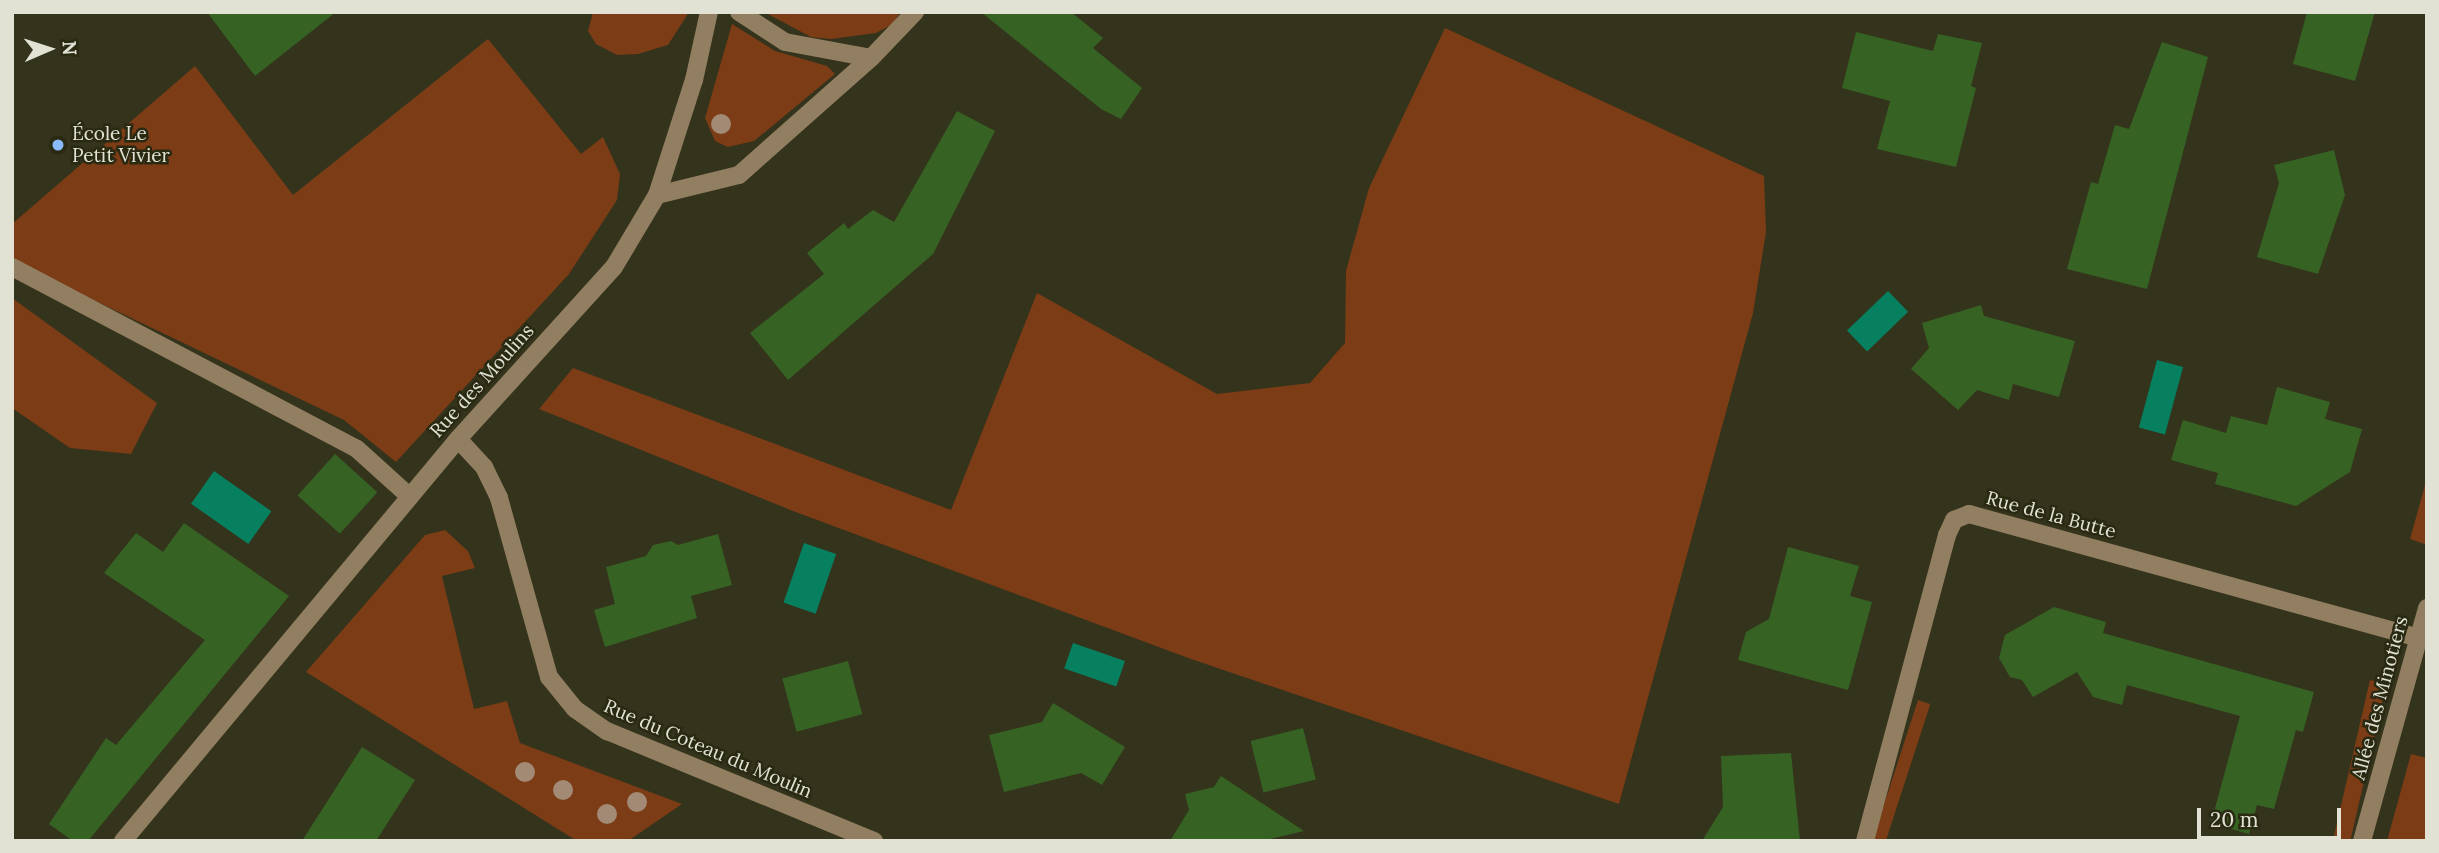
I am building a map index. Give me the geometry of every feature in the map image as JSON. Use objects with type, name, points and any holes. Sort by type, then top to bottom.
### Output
[{"type":"street","name":"Rue des Moulins","points":[[123,841],[457,439],[614,267],[657,195],[694,80],[709,12]]},
{"type":"street","points":[[738,12],[785,42],[871,58]]},
{"type":"street","points":[[657,195],[740,175],[871,58],[915,12]]},
{"type":"street","points":[[12,267],[357,449],[409,496]]},
{"type":"street","name":"Rue du Coteau du Moulin","points":[[457,439],[484,467],[499,498],[549,677],[575,709],[607,730],[874,841]]},
{"type":"street","name":"Rue de la Butte","points":[[1865,841],[1947,535],[1954,520],[1969,514],[2418,638]]},
{"type":"street","name":"Allée des Minotiers","points":[[2362,841],[2427,608]]},
{"type":"shaded area","points":[[593,12],[689,12],[668,45],[638,54],[617,55],[596,44],[588,31]]},
{"type":"shaded area","points":[[764,12],[900,12],[893,24],[876,33],[831,39],[811,37]]},
{"type":"shaded area","points":[[732,24],[775,51],[827,66],[835,74],[754,141],[728,147],[715,141],[705,118]]},
{"type":"shaded area","points":[[1445,28],[1764,176],[1766,232],[1753,313],[1619,804],[1191,659],[793,511],[539,409],[573,368],[951,510],[1037,293],[1217,394],[1310,383],[1345,343],[1346,271],[1369,188]]},
{"type":"shaded area","points":[[488,39],[581,154],[603,137],[620,174],[617,200],[569,274],[396,462],[344,420],[12,261],[12,224],[195,66],[293,195]]},
{"type":"shaded area","points":[[1888,291],[1908,312],[1867,351],[1847,331]]},
{"type":"shaded area","points":[[12,298],[157,403],[131,454],[70,448],[12,408]]},
{"type":"shaded area","points":[[2157,360],[2183,367],[2165,435],[2139,428]]},
{"type":"shaded area","points":[[214,471],[271,511],[248,544],[191,504]]},
{"type":"shaded area","points":[[2427,478],[2427,545],[2410,539]]},
{"type":"shaded area","points":[[445,530],[468,551],[475,568],[442,576],[474,709],[507,701],[520,743],[682,804],[628,841],[577,841],[306,672],[425,535]]},
{"type":"shaded area","points":[[804,543],[836,554],[816,614],[783,603]]},
{"type":"shaded area","points":[[1073,643],[1125,661],[1116,686],[1064,669]]},
{"type":"shaded area","points":[[2370,680],[2387,684],[2350,841],[2333,841]]},
{"type":"shaded area","points":[[1918,700],[1930,704],[1886,841],[1873,839]]},
{"type":"shaded area","points":[[2411,754],[2427,758],[2427,841],[2387,841]]},
{"type":"building","points":[[207,12],[336,12],[255,76]]},
{"type":"building","points":[[981,12],[1071,12],[1103,38],[1093,48],[1142,88],[1121,119],[1101,109]]},
{"type":"building","points":[[2307,12],[2375,12],[2355,81],[2293,64]]},
{"type":"building","points":[[1856,32],[1933,51],[1938,34],[1982,43],[1971,86],[1976,88],[1956,167],[1877,149],[1890,101],[1842,88]]},
{"type":"building","points":[[2162,42],[2208,57],[2147,289],[2067,269],[2091,182],[2098,184],[2115,125],[2129,129]]},
{"type":"building","points":[[957,111],[995,131],[933,254],[788,380],[750,333],[824,274],[807,253],[844,223],[848,229],[873,210],[894,222]]},
{"type":"building","points":[[2334,150],[2345,195],[2318,274],[2257,257],[2279,183],[2274,165]]},
{"type":"building","points":[[1981,305],[1984,316],[2075,341],[2059,397],[2013,384],[2009,400],[1977,390],[1958,410],[1911,369],[1929,348],[1922,323]]},
{"type":"building","points":[[2277,387],[2330,402],[2325,419],[2362,429],[2350,472],[2296,506],[2215,484],[2218,473],[2171,460],[2183,420],[2226,433],[2231,416],[2267,425]]},
{"type":"building","points":[[335,454],[377,492],[340,534],[298,496]]},
{"type":"building","points":[[184,523],[289,596],[88,841],[73,841],[49,824],[106,738],[116,745],[205,640],[104,573],[136,533],[163,552]]},
{"type":"building","points":[[718,534],[732,585],[691,596],[697,618],[605,647],[594,610],[615,604],[606,567],[646,556],[653,545],[671,541],[678,545]]},
{"type":"building","points":[[1788,547],[1859,566],[1850,596],[1872,602],[1848,690],[1738,660],[1746,632],[1769,619]]},
{"type":"building","points":[[2054,607],[2106,622],[2103,633],[2314,692],[2303,732],[2296,730],[2274,809],[2257,805],[2249,834],[2211,823],[2240,716],[2127,685],[2122,705],[2093,697],[2077,672],[2033,697],[2022,680],[2010,677],[1999,658],[2005,635]]},
{"type":"building","points":[[848,661],[862,714],[797,732],[782,679]]},
{"type":"building","points":[[1053,703],[1125,747],[1102,785],[1081,773],[1004,792],[989,735],[1042,722]]},
{"type":"building","points":[[1303,728],[1316,779],[1263,792],[1251,741]]},
{"type":"building","points":[[362,747],[415,780],[376,841],[302,841]]},
{"type":"building","points":[[1791,753],[1800,841],[1702,841],[1723,807],[1721,756]]},
{"type":"building","points":[[1221,776],[1304,831],[1261,841],[1170,841],[1189,810],[1185,794],[1214,787]]},
{"type":"place","name":"École Le Petit Vivier","points":[[58,145]]}]
